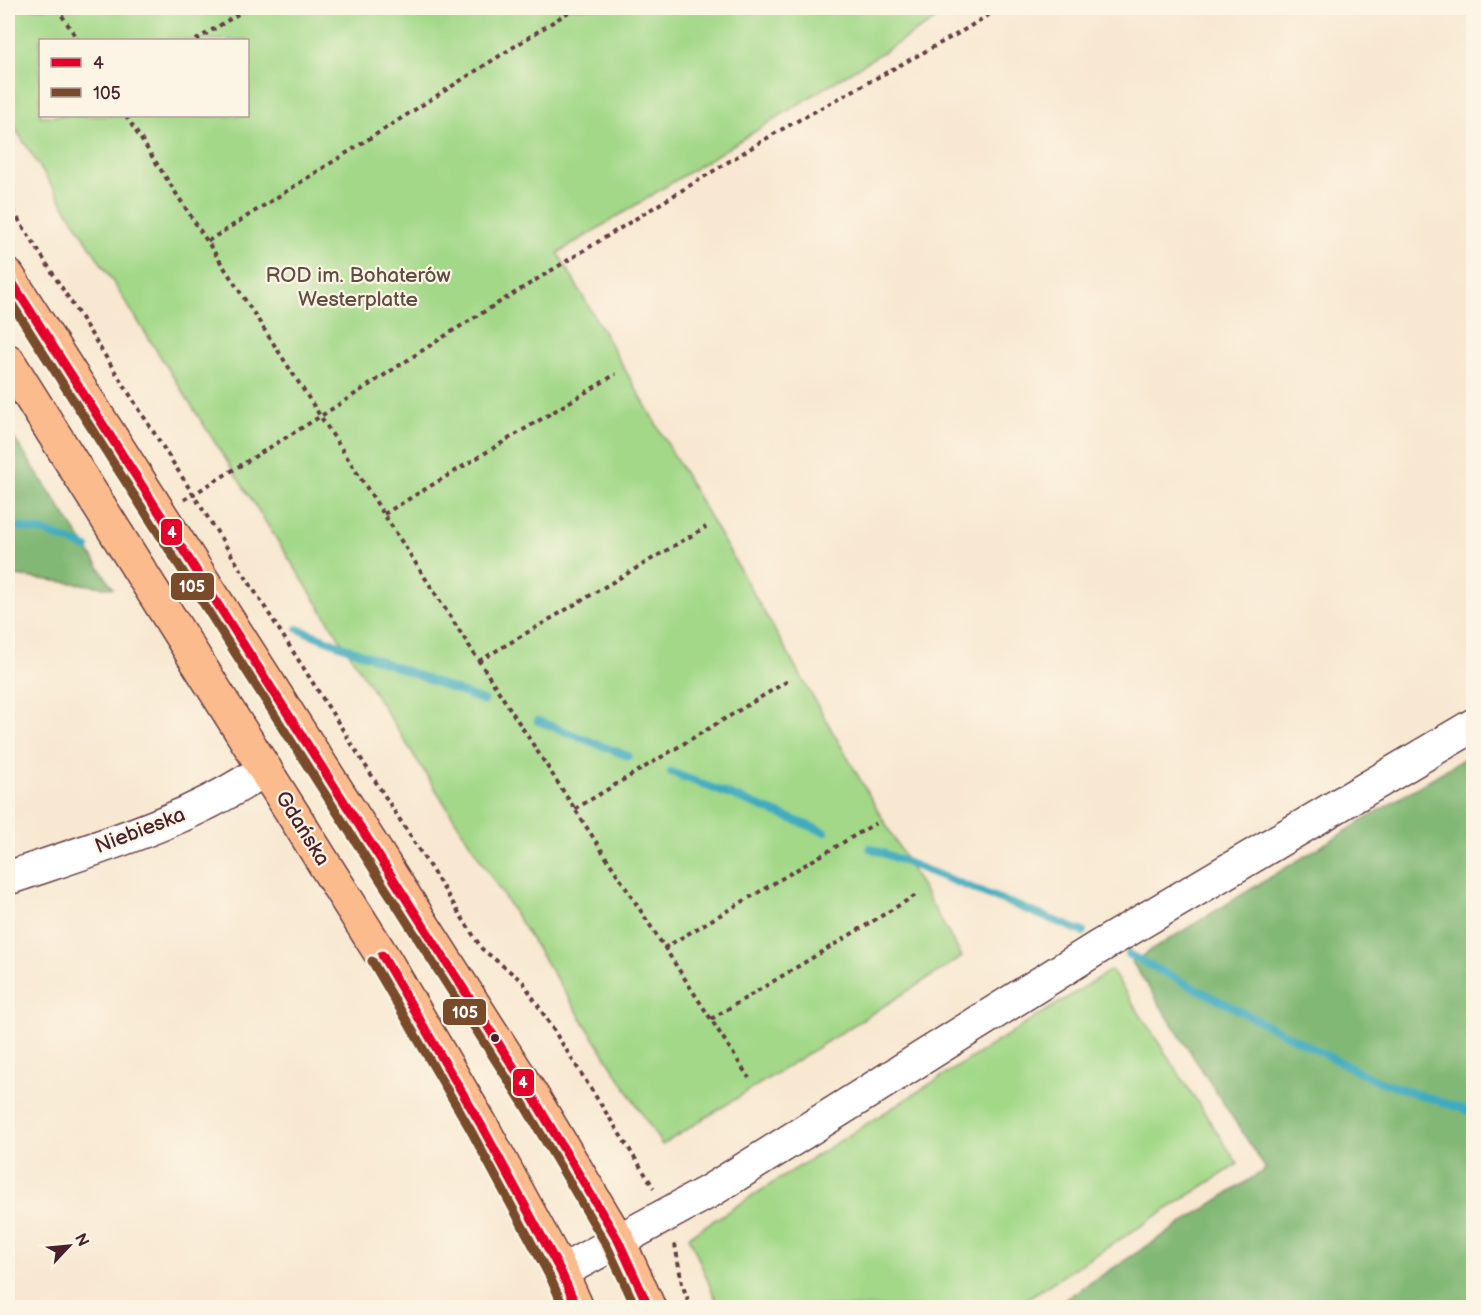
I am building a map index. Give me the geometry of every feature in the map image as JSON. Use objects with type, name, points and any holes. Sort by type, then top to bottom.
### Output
[{"type":"main road","points":[[8,276],[534,1099],[618,1240],[649,1308]]},
{"type":"main road","name":"Gdańska","points":[[8,361],[392,972],[480,1123],[561,1272],[577,1308]]},
{"type":"street","points":[[561,1272],[710,1191],[1097,948],[1473,725]]},
{"type":"street","name":"Niebieska","points":[[8,878],[164,824],[236,790],[266,769]]},
{"type":"path","points":[[57,8],[77,39]]},
{"type":"path","points":[[198,39],[248,8]]},
{"type":"path","points":[[208,241],[575,8]]},
{"type":"path","points":[[159,515],[777,132],[959,33],[1000,8]]},
{"type":"path","points":[[127,117],[749,1078]]},
{"type":"path","points":[[8,203],[482,949],[523,982],[670,1212],[682,1284],[691,1308]]},
{"type":"path","points":[[384,514],[616,374]]},
{"type":"path","points":[[479,661],[706,527]]},
{"type":"path","points":[[575,809],[791,679]]},
{"type":"path","points":[[664,948],[876,823]]},
{"type":"path","points":[[711,1019],[916,895]]},
{"type":"green space","name":"ROD im. Bohaterów Westerplatte","points":[[8,8],[954,8],[558,253],[962,957],[662,1145],[8,117]]},
{"type":"green space","points":[[8,429],[10,432],[113,588],[8,575]]},
{"type":"green space","points":[[1473,753],[1473,1307],[1053,1307],[1266,1169],[1132,962]]},
{"type":"green space","points":[[1111,970],[1238,1164],[1014,1307],[719,1307],[689,1236]]},
{"type":"waterway","points":[[8,525],[45,532],[87,548]]},
{"type":"waterway","points":[[298,629],[484,701]]},
{"type":"waterway","points":[[538,721],[628,756]]},
{"type":"waterway","points":[[671,772],[825,832]]},
{"type":"waterway","points":[[870,848],[1083,932]]},
{"type":"waterway","points":[[1128,954],[1375,1080],[1474,1113]]},
{"type":"transit line","name":"4","points":[[8,276],[534,1099],[618,1240],[649,1308]]},
{"type":"transit line","name":"105","points":[[8,298],[524,1105],[607,1246],[636,1308]]},
{"type":"transit line","name":"4","points":[[382,955],[480,1123],[561,1272],[577,1308]]},
{"type":"transit line","name":"105","points":[[372,961],[470,1129],[550,1277],[564,1308]]}]
